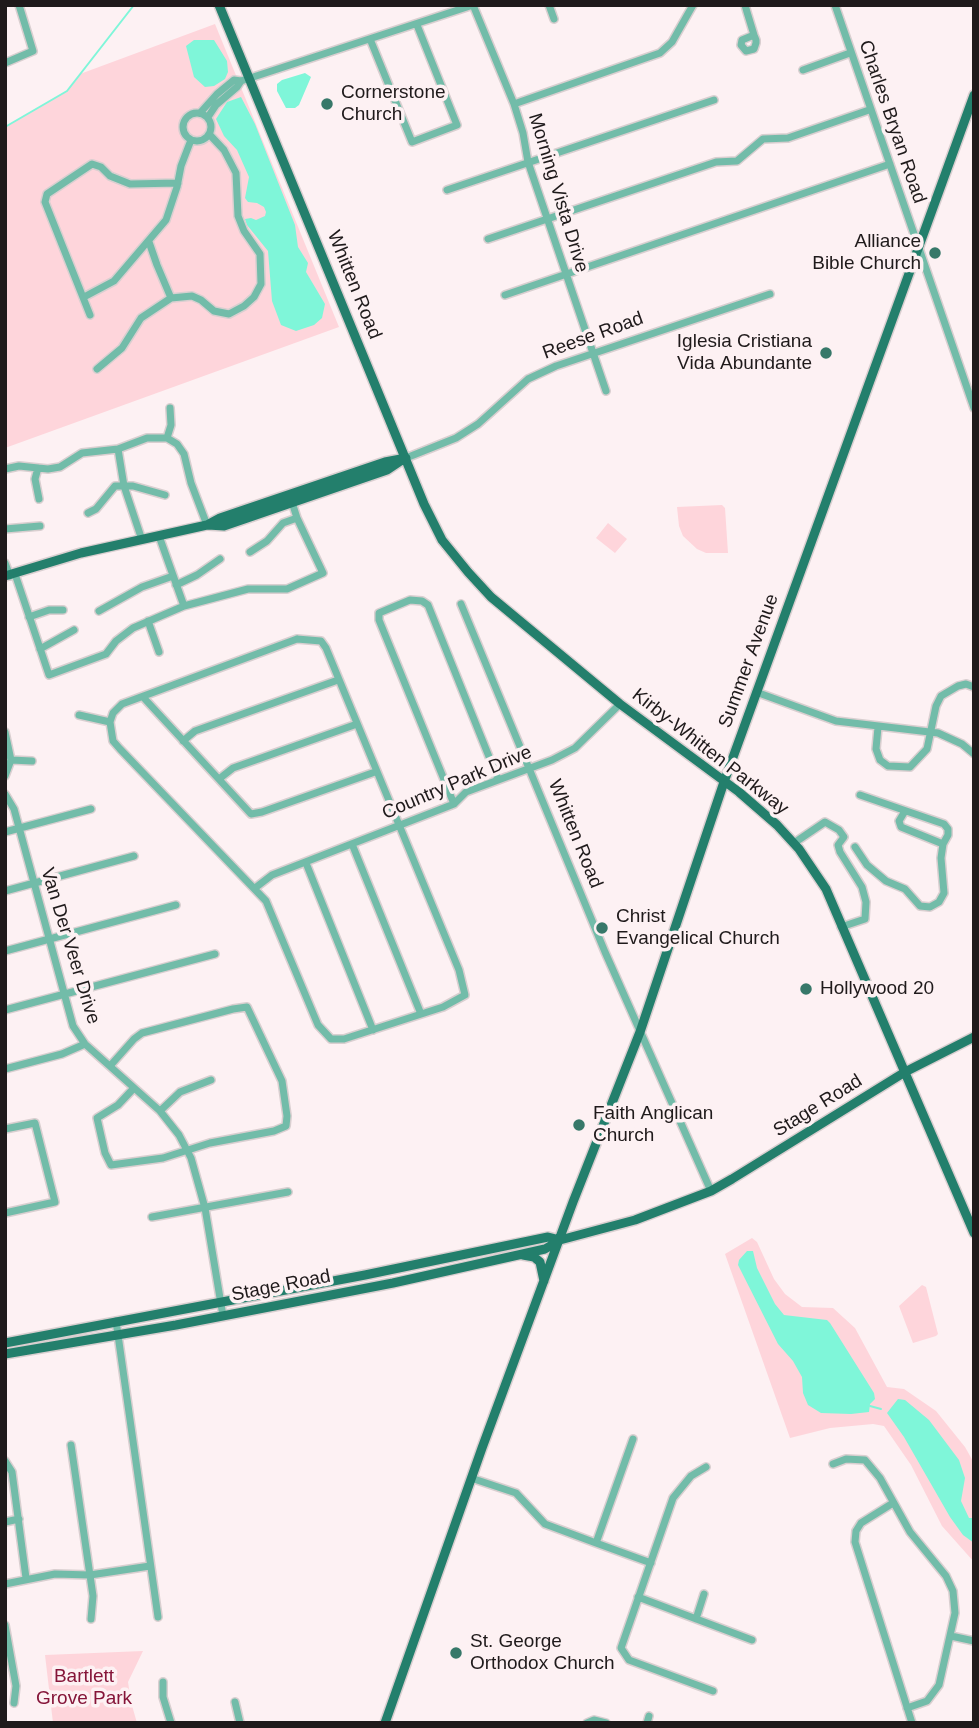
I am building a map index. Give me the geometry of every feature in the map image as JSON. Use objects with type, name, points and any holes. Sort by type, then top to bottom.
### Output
[{"type":"main road","name":"Whitten Road","points":[[219,5],[246,79],[406,458],[443,540],[468,572]]},
{"type":"main road","name":"Summer Avenue","points":[[385,1723],[471,1478],[640,1032],[756,692],[974,95]]},
{"type":"main road","name":"Reese Road","points":[[9,576],[80,553],[206,525],[220,518],[291,499],[385,462],[406,458]]},
{"type":"main road","name":"Kirby-Whitten Parkway","points":[[468,572],[491,597],[620,704],[739,792],[794,843],[826,889],[974,1233]]},
{"type":"main road","name":"Stage Road","points":[[5,1354],[118,1336],[429,1275],[545,1249],[560,1240],[636,1220],[711,1191],[905,1072],[974,1037]]},
{"type":"main road","name":"Stage Road","points":[[5,1343],[548,1237],[560,1240]]},
{"type":"main road","points":[[521,1254],[534,1257],[540,1262],[544,1281]]},
{"type":"main road","points":[[429,1275],[452,1265],[451,1258]]},
{"type":"street","points":[[5,63],[33,51],[19,5]]},
{"type":"street","points":[[204,115],[246,79],[473,5]]},
{"type":"street","name":"Morning Vista Drive","points":[[473,5],[514,104],[528,162],[606,391]]},
{"type":"street","points":[[549,5],[554,19]]},
{"type":"street","points":[[514,104],[660,53],[672,42],[693,5]]},
{"type":"street","points":[[745,5],[754,35]]},
{"type":"street","name":"Charles Bryan Road","points":[[835,5],[974,408]]},
{"type":"street","points":[[370,39],[412,142],[457,125],[417,24]]},
{"type":"street","points":[[803,70],[850,53]]},
{"type":"street","points":[[447,190],[714,100]]},
{"type":"street","points":[[488,239],[716,162],[737,161],[763,139],[788,138],[869,110]]},
{"type":"street","points":[[192,113],[204,115],[211,125],[209,134],[199,141],[191,140],[184,133],[183,123],[192,113]]},
{"type":"street","points":[[97,369],[122,348],[141,318],[171,298],[192,296],[214,312],[229,314],[254,297],[261,284],[260,254],[244,232],[238,216],[236,173],[224,150],[209,134]]},
{"type":"street","points":[[84,298],[114,281],[166,220],[191,140]]},
{"type":"street","points":[[90,314],[45,202],[47,194],[92,164],[101,167],[110,176],[130,184],[178,183]]},
{"type":"street","points":[[505,295],[890,164]]},
{"type":"street","points":[[149,242],[171,298]]},
{"type":"street","name":"Reese Road","points":[[406,458],[456,438],[479,423],[528,379],[556,366],[770,294]]},
{"type":"street","points":[[167,438],[171,425],[170,408]]},
{"type":"street","points":[[5,469],[19,466],[60,467],[82,453],[118,449],[147,438],[167,438],[177,444],[184,454],[206,525]]},
{"type":"street","points":[[118,449],[124,486],[142,540]]},
{"type":"street","points":[[38,468],[35,479],[38,499]]},
{"type":"street","points":[[88,513],[96,509],[115,486],[165,495]]},
{"type":"street","points":[[5,563],[29,617],[49,675],[106,654],[116,641],[133,628],[184,606],[248,589],[286,589],[323,573],[291,499]]},
{"type":"street","points":[[250,552],[267,541],[283,523],[297,517]]},
{"type":"street","points":[[5,529],[15,526],[40,526]]},
{"type":"street","points":[[159,536],[184,606]]},
{"type":"street","points":[[176,585],[220,559]]},
{"type":"street","points":[[99,611],[142,587],[173,576]]},
{"type":"street","points":[[454,804],[379,620],[379,613],[410,600],[422,601],[428,606],[498,779]]},
{"type":"street","name":"Whitten Road","points":[[461,604],[640,1032],[711,1191]]},
{"type":"street","points":[[29,617],[49,610],[63,610]]},
{"type":"street","points":[[148,621],[159,652]]},
{"type":"street","points":[[40,649],[74,630]]},
{"type":"street","points":[[297,639],[321,641],[338,680],[459,970],[465,995],[443,1007],[373,1030],[344,1039],[331,1039],[318,1025],[266,901],[113,741],[110,722],[113,713],[122,704],[297,639]]},
{"type":"street","points":[[183,741],[195,731],[338,680]]},
{"type":"street","points":[[878,727],[877,749],[880,759],[888,766],[904,768],[916,763],[927,749],[936,706],[941,696],[966,684],[974,687]]},
{"type":"street","points":[[756,692],[836,721],[931,732],[955,740],[974,754]]},
{"type":"street","points":[[143,697],[251,814],[376,772]]},
{"type":"street","name":"Country Park Drive","points":[[255,888],[272,875],[454,804],[466,792],[552,760],[575,748],[620,704]]},
{"type":"street","points":[[79,715],[110,722]]},
{"type":"street","points":[[219,779],[233,768],[357,724]]},
{"type":"street","points":[[5,732],[11,760],[5,776]]},
{"type":"street","points":[[11,760],[32,761]]},
{"type":"street","name":"Van Der Veer Drive","points":[[5,794],[12,804],[73,1026],[85,1044],[160,1111],[187,1150],[205,1208],[223,1316]]},
{"type":"street","points":[[794,843],[825,822],[839,830],[867,865],[886,881],[905,888],[920,906],[939,902],[944,893],[941,858],[948,829],[944,824],[860,795]]},
{"type":"street","points":[[5,832],[90,809]]},
{"type":"street","points":[[905,811],[899,821],[901,827],[943,844]]},
{"type":"street","points":[[841,927],[865,919],[866,902],[862,887],[838,845],[850,842]]},
{"type":"street","points":[[352,844],[421,1014]]},
{"type":"street","points":[[5,891],[134,856]]},
{"type":"street","points":[[306,863],[373,1030]]},
{"type":"street","points":[[5,951],[176,905]]},
{"type":"street","points":[[5,1010],[215,954]]},
{"type":"street","points":[[110,1066],[142,1033],[247,1007],[282,1081],[286,1126],[274,1131],[210,1143],[163,1158],[111,1165],[105,1153],[97,1118],[118,1105],[134,1087]]},
{"type":"street","points":[[5,1069],[62,1054],[85,1044]]},
{"type":"street","points":[[160,1111],[180,1092],[211,1080]]},
{"type":"street","points":[[5,1129],[35,1123],[55,1202],[5,1213]]},
{"type":"street","points":[[152,1217],[288,1192]]},
{"type":"street","points":[[116,1321],[158,1617]]},
{"type":"street","points":[[596,1543],[633,1439]]},
{"type":"street","points":[[71,1445],[90,1575],[93,1606],[91,1619]]},
{"type":"street","points":[[833,1464],[846,1458],[865,1460],[880,1478],[916,1542],[946,1576],[951,1586],[956,1607],[937,1689],[927,1701],[907,1708]]},
{"type":"street","points":[[5,1461],[12,1472],[26,1578]]},
{"type":"street","points":[[706,1466],[691,1476],[673,1498],[621,1648],[625,1657],[713,1691]]},
{"type":"street","points":[[471,1478],[516,1493],[545,1524],[651,1563]]},
{"type":"street","points":[[893,1503],[867,1517],[854,1530],[857,1552],[912,1723]]},
{"type":"street","points":[[5,1522],[19,1519]]},
{"type":"street","points":[[5,1584],[55,1574],[90,1575],[150,1566]]},
{"type":"street","points":[[696,1619],[704,1594]]},
{"type":"street","points":[[638,1597],[752,1640]]},
{"type":"street","points":[[5,1625],[16,1686],[14,1703]]},
{"type":"street","points":[[951,1636],[974,1641]]},
{"type":"street","points":[[163,1682],[163,1697],[171,1723]]},
{"type":"street","points":[[235,1702],[240,1723]]},
{"type":"street","points":[[588,1722],[597,1720],[606,1723]]},
{"type":"green space","points":[[215,24],[339,327],[5,448],[5,127],[67,91],[80,74]]},
{"type":"green space","points":[[722,505],[725,508],[728,553],[706,553],[697,549],[683,536],[677,507]]},
{"type":"green space","points":[[608,523],[627,539],[615,553],[596,538]]},
{"type":"green space","points":[[752,1238],[757,1242],[774,1279],[785,1294],[802,1307],[833,1308],[855,1328],[887,1387],[904,1389],[936,1411],[965,1447],[974,1463],[974,1562],[942,1526],[911,1465],[884,1426],[873,1424],[830,1428],[790,1438],[725,1254]]},
{"type":"green space","points":[[922,1285],[926,1287],[938,1334],[913,1343],[899,1306]]},
{"type":"green space","name":"Bartlett Grove Park","points":[[143,1651],[128,1682],[137,1723],[53,1723],[45,1655]]},
{"type":"shaded area","points":[[194,40],[214,40],[227,61],[228,72],[225,79],[214,86],[205,87],[194,77],[186,46]]},
{"type":"shaded area","points":[[305,73],[311,77],[299,105],[286,108],[277,91],[277,84]]},
{"type":"shaded area","points":[[241,97],[255,124],[295,225],[298,247],[308,263],[306,272],[325,304],[322,318],[314,325],[296,331],[281,325],[272,301],[268,251],[245,219],[256,220],[265,216],[266,212],[264,207],[248,202],[245,198],[249,177],[237,150],[224,136],[216,119],[227,102]]},
{"type":"shaded area","points":[[747,1251],[753,1251],[757,1268],[775,1304],[784,1315],[827,1320],[830,1323],[874,1393],[875,1399],[870,1404],[869,1412],[821,1413],[808,1405],[803,1393],[802,1377],[793,1361],[778,1344],[738,1265]]},
{"type":"shaded area","points":[[898,1399],[905,1400],[929,1420],[959,1460],[965,1478],[961,1501],[969,1518],[974,1518],[974,1543],[963,1535],[950,1517],[904,1437],[887,1413]]},
{"type":"waterway","points":[[5,127],[67,91],[134,5]]},
{"type":"waterway","points":[[870,1406],[881,1409]]},
{"type":"place","name":"Cornerstone Church","points":[[327,104]]},
{"type":"place","name":"Alliance Bible Church","points":[[935,253]]},
{"type":"place","name":"Iglesia Cristiana Vida Abundante","points":[[826,353]]},
{"type":"place","name":"Christ Evangelical Church","points":[[602,928]]},
{"type":"place","name":"Hollywood 20","points":[[806,989]]},
{"type":"place","name":"Faith Anglican Church","points":[[579,1125]]},
{"type":"place","name":"St. George Orthodox Church","points":[[456,1653]]}]
